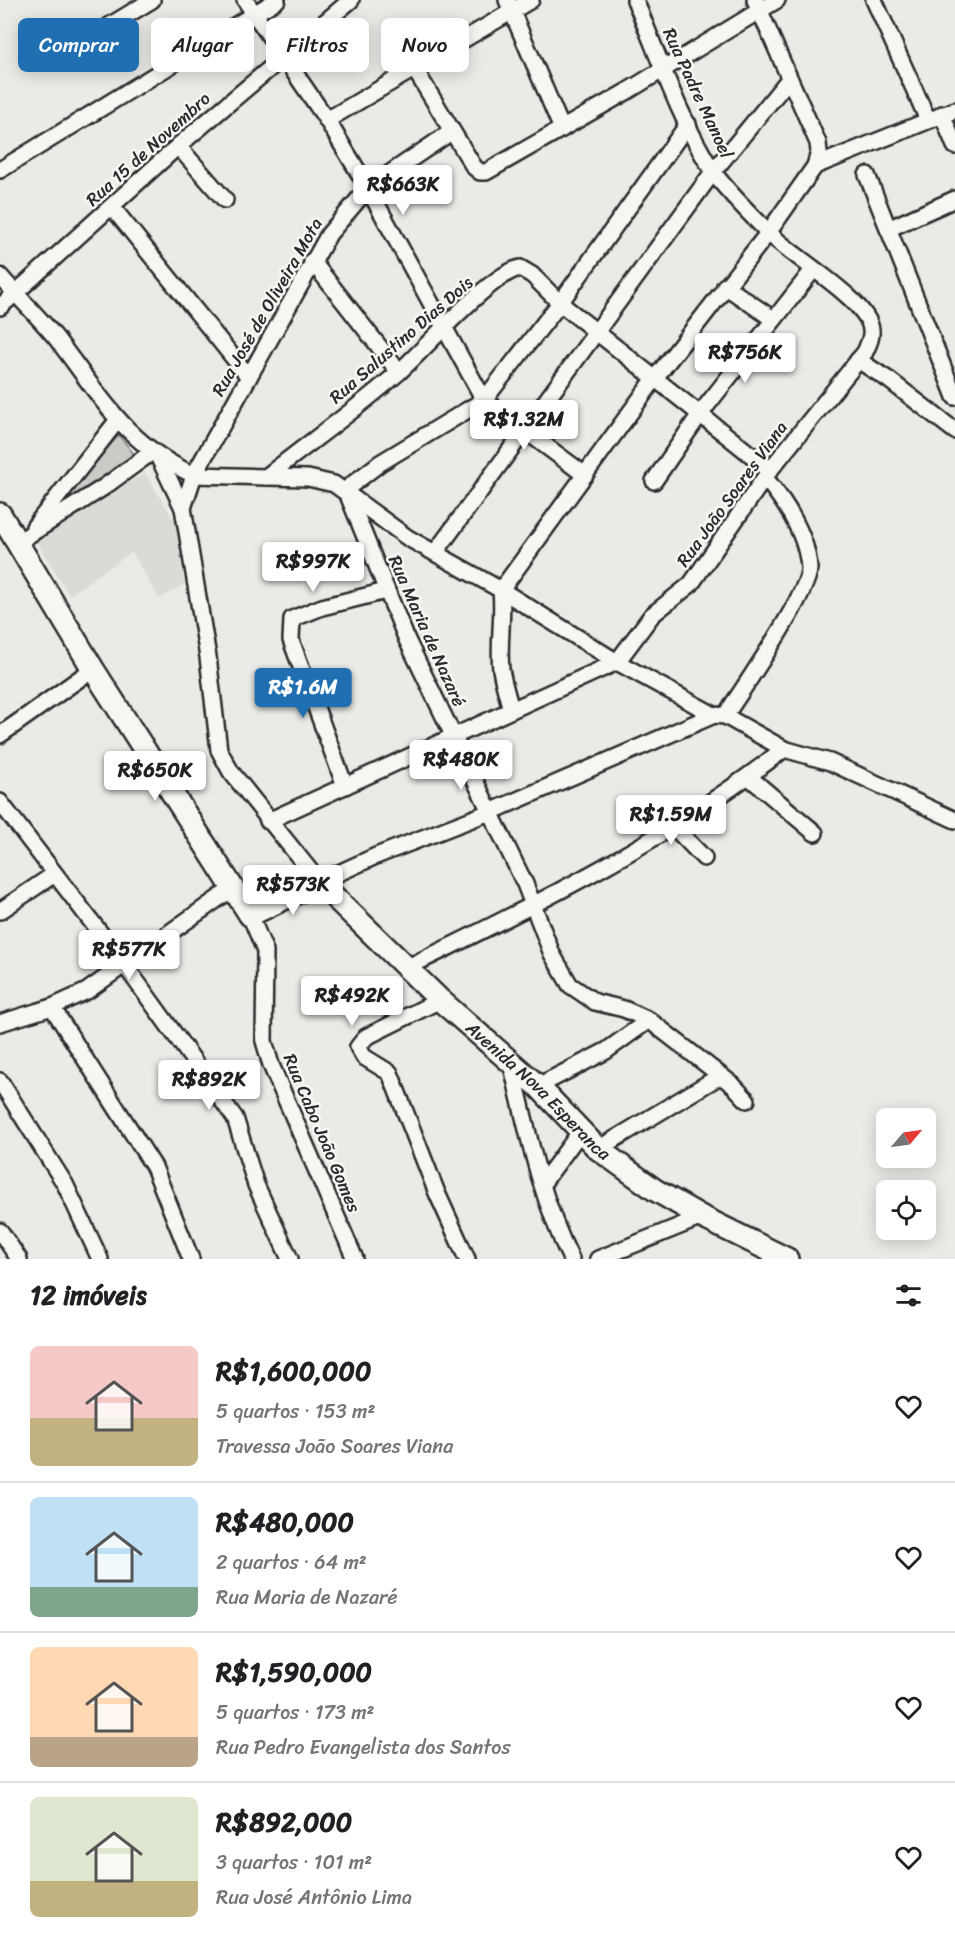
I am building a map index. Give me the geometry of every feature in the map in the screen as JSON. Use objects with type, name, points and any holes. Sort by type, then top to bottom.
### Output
[{"type":"main road","points":[[0,514],[22,540],[93,669],[250,915],[319,882]]},
{"type":"main road","name":"Avenida Nova Esperanca","points":[[319,882],[440,1000],[538,1086],[598,1149],[656,1190],[702,1217],[787,1259]]},
{"type":"street","points":[[122,18],[152,0]]},
{"type":"street","points":[[246,0],[266,29]]},
{"type":"street","points":[[0,170],[277,0]]},
{"type":"street","name":"Rua 15 de Novembro","points":[[330,18],[351,0]]},
{"type":"street","points":[[469,32],[510,6],[531,0]]},
{"type":"street","name":"Rua Padre Manoel","points":[[635,0],[688,124],[713,172],[768,233],[854,300],[864,311],[872,329],[862,356]]},
{"type":"street","points":[[416,72],[474,167],[480,172],[486,172],[664,69],[757,5],[777,0]]},
{"type":"street","points":[[874,0],[942,115],[955,146]]},
{"type":"street","points":[[511,710],[501,670],[500,647],[504,617],[501,590],[656,377],[768,233],[815,166],[819,152],[818,144],[757,5]]},
{"type":"street","points":[[510,6],[562,129]]},
{"type":"street","name":"Rua 15 de Novembro","points":[[0,307],[178,146],[266,72]]},
{"type":"street","points":[[296,72],[368,188],[484,400],[585,475]]},
{"type":"street","points":[[327,120],[407,72]]},
{"type":"street","points":[[435,553],[713,172],[789,78]]},
{"type":"street","points":[[815,166],[942,115]]},
{"type":"street","points":[[347,492],[350,486],[380,464],[484,400],[560,303],[688,124]]},
{"type":"street","name":"Rua José de Oliveira Mota","points":[[183,508],[194,475],[312,261],[345,213],[368,188],[452,132]]},
{"type":"street","points":[[178,146],[225,200]]},
{"type":"street","points":[[867,175],[955,397]]},
{"type":"street","points":[[888,229],[955,199]]},
{"type":"street","points":[[112,207],[249,377]]},
{"type":"street","points":[[312,261],[399,372]]},
{"type":"street","name":"Rua Salustino Dias Dois","points":[[266,477],[399,372],[445,325],[514,269],[526,270],[560,303],[656,377],[768,474],[794,522],[806,552],[808,577],[782,628],[720,716]]},
{"type":"street","points":[[654,481],[700,414],[813,270]]},
{"type":"street","points":[[0,276],[55,337],[117,421],[155,454],[194,475],[324,481],[347,492],[382,521],[501,590],[616,662],[784,749],[830,762],[955,820]]},
{"type":"street","points":[[725,286],[773,319]]},
{"type":"street","points":[[862,356],[955,431]]},
{"type":"street","name":"Rua João Soares Viana","points":[[268,821],[616,662],[652,615],[691,584],[768,474],[862,356]]},
{"type":"street","points":[[22,540],[117,421]]},
{"type":"street","points":[[155,454],[183,508],[208,657],[219,750],[231,772],[268,821],[319,882],[376,856],[490,812],[720,716]]},
{"type":"street","points":[[22,540],[155,454]]},
{"type":"street","name":"Rua Maria de Nazaré","points":[[347,492],[387,591],[453,737],[490,812],[552,954],[570,985],[595,1002],[624,1009],[649,1020],[747,1100]]},
{"type":"street","points":[[345,786],[291,640],[292,620],[299,615],[387,591]]},
{"type":"street","points":[[0,735],[93,669]]},
{"type":"street","points":[[406,968],[533,907],[673,826],[748,777],[784,749]]},
{"type":"street","points":[[748,777],[815,833]]},
{"type":"street","points":[[3,812],[124,964],[235,1118],[256,1185],[290,1259]]},
{"type":"street","points":[[673,826],[704,858]]},
{"type":"street","points":[[0,911],[53,874]]},
{"type":"street","points":[[0,1023],[52,1007],[87,991],[233,888]]},
{"type":"street","name":"Rua Cabo João Gomes","points":[[250,915],[265,951],[264,1041],[271,1065],[355,1259]]},
{"type":"street","points":[[440,1000],[361,1042],[360,1053],[387,1069],[437,1193],[467,1259]]},
{"type":"street","points":[[52,1007],[154,1167],[191,1259]]},
{"type":"street","points":[[538,1086],[606,1051],[649,1020]]},
{"type":"street","points":[[511,1062],[542,1184],[557,1230],[571,1259]]},
{"type":"street","points":[[598,1149],[720,1076]]},
{"type":"street","points":[[0,1081],[64,1184],[100,1259]]},
{"type":"street","points":[[542,1184],[581,1131]]},
{"type":"street","points":[[598,1259],[702,1217]]},
{"type":"street","points":[[0,1231],[19,1259]]},
{"type":"shaded area","points":[[119,435],[137,458],[50,514]]},
{"type":"shaded area","points":[[145,473],[177,525],[184,584],[159,599],[132,552],[69,595],[35,539]]}]
